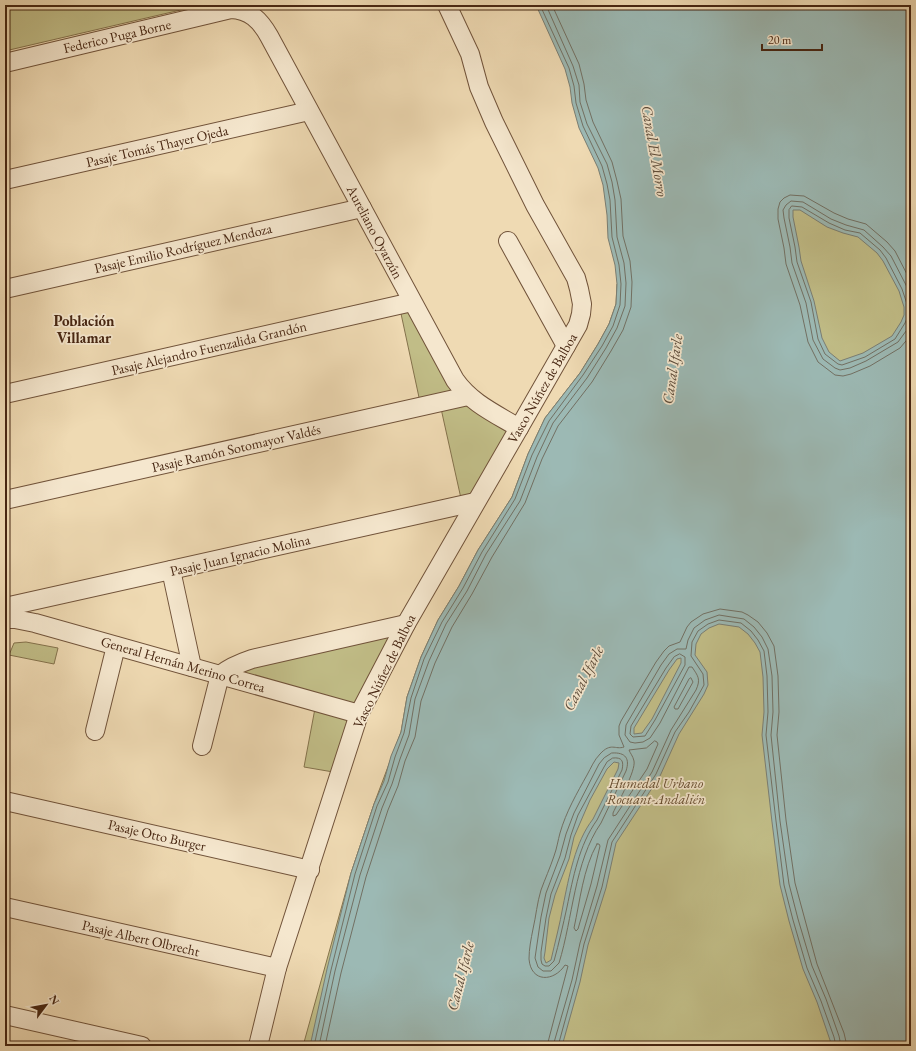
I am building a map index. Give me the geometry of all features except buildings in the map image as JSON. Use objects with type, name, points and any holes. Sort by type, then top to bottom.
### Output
[{"type":"street","name":"Vasco Núñez de Balboa","points":[[258,1046],[278,968],[359,714],[406,624],[566,346],[578,324],[581,314],[582,304],[576,278],[535,205],[497,129],[479,87],[470,54],[447,5]]},
{"type":"street","name":"Federico Puga Borne","points":[[5,62],[231,9],[252,15]]},
{"type":"street","name":"Aureliano Oyarzún","points":[[252,15],[264,27],[455,380],[468,396],[519,428]]},
{"type":"street","name":"Pasaje Tomás Thayer Ojeda","points":[[5,180],[310,111]]},
{"type":"street","name":"Pasaje Emilio Rodríguez Mendoza","points":[[5,289],[362,208]]},
{"type":"street","points":[[508,241],[566,346]]},
{"type":"street","name":"Pasaje Alejandro Fuenzalida Grandón","points":[[5,394],[412,302]]},
{"type":"street","name":"Pasaje Ramón Sotomayor Valdés","points":[[5,500],[468,396]]},
{"type":"street","name":"Pasaje Juan Ignacio Molina","points":[[5,607],[475,502]]},
{"type":"street","points":[[171,570],[192,667]]},
{"type":"street","name":"General Hernán Merino Correa","points":[[5,619],[25,621],[359,714]]},
{"type":"street","points":[[202,746],[220,675],[233,666],[252,660],[406,624]]},
{"type":"street","points":[[95,731],[116,646]]},
{"type":"street","name":"Pasaje Otto Burger","points":[[5,801],[310,870]]},
{"type":"street","name":"Pasaje Albert Olbrecht","points":[[5,907],[278,968]]},
{"type":"street","points":[[5,1015],[142,1046]]},
{"type":"green space","points":[[5,5],[202,5],[5,51]]},
{"type":"green space","name":"Humedal Urbano Rocuant-Andalién","points":[[911,5],[911,1046],[303,1046],[351,873],[374,804],[401,732],[407,697],[421,657],[438,620],[459,586],[478,550],[512,497],[528,454],[545,418],[580,373],[609,324],[616,304],[617,284]]},
{"type":"green space","points":[[411,306],[462,394],[420,402],[400,309]]},
{"type":"green space","points":[[467,398],[517,429],[474,501],[462,503],[440,404]]},
{"type":"green space","points":[[402,626],[359,712],[224,674]]},
{"type":"green space","points":[[26,642],[58,648],[54,664],[9,655],[14,643]]},
{"type":"green space","points":[[316,703],[358,715],[339,773],[304,767]]},
{"type":"water","name":"Humedal Urbano Rocuant-Andalién","points":[[536,5],[911,5],[911,1046],[832,1046],[817,1002],[803,969],[780,885],[762,735],[764,712],[763,677],[760,652],[748,634],[739,627],[719,624],[709,628],[701,634],[696,644],[695,655],[707,672],[708,685],[704,694],[679,734],[660,776],[616,843],[606,888],[588,945],[580,982],[562,1046],[310,1046],[327,969],[351,873],[374,804],[384,781],[391,756],[401,732],[407,697],[421,657],[438,620],[459,586],[478,550],[512,497],[528,454],[545,418],[580,373],[609,324],[616,304],[617,284],[615,265],[608,238],[603,185],[598,168],[579,128],[565,69]],"holes":[[[793,210],[800,210],[827,227],[858,237],[877,253],[899,291],[904,307],[904,315],[892,336],[863,353],[840,361],[829,352],[822,338],[814,301],[801,261]],[[681,658],[681,663],[652,719],[642,733],[634,734],[634,728],[677,659]],[[614,762],[619,763],[618,769],[577,849],[570,872],[551,960],[546,963],[544,958],[549,918],[555,895],[569,859],[574,837],[590,800],[607,769]]]},
{"type":"district","name":"Población Villamar","points":[[84,328]]},
{"type":"water label","name":"Canal El Morro","points":[[655,151]]},
{"type":"water label","name":"Canal Ifarle","points":[[672,369]]},
{"type":"water label","name":"Canal Ifarle","points":[[583,678]]},
{"type":"water label","name":"Canal Ifarle","points":[[460,976]]}]
